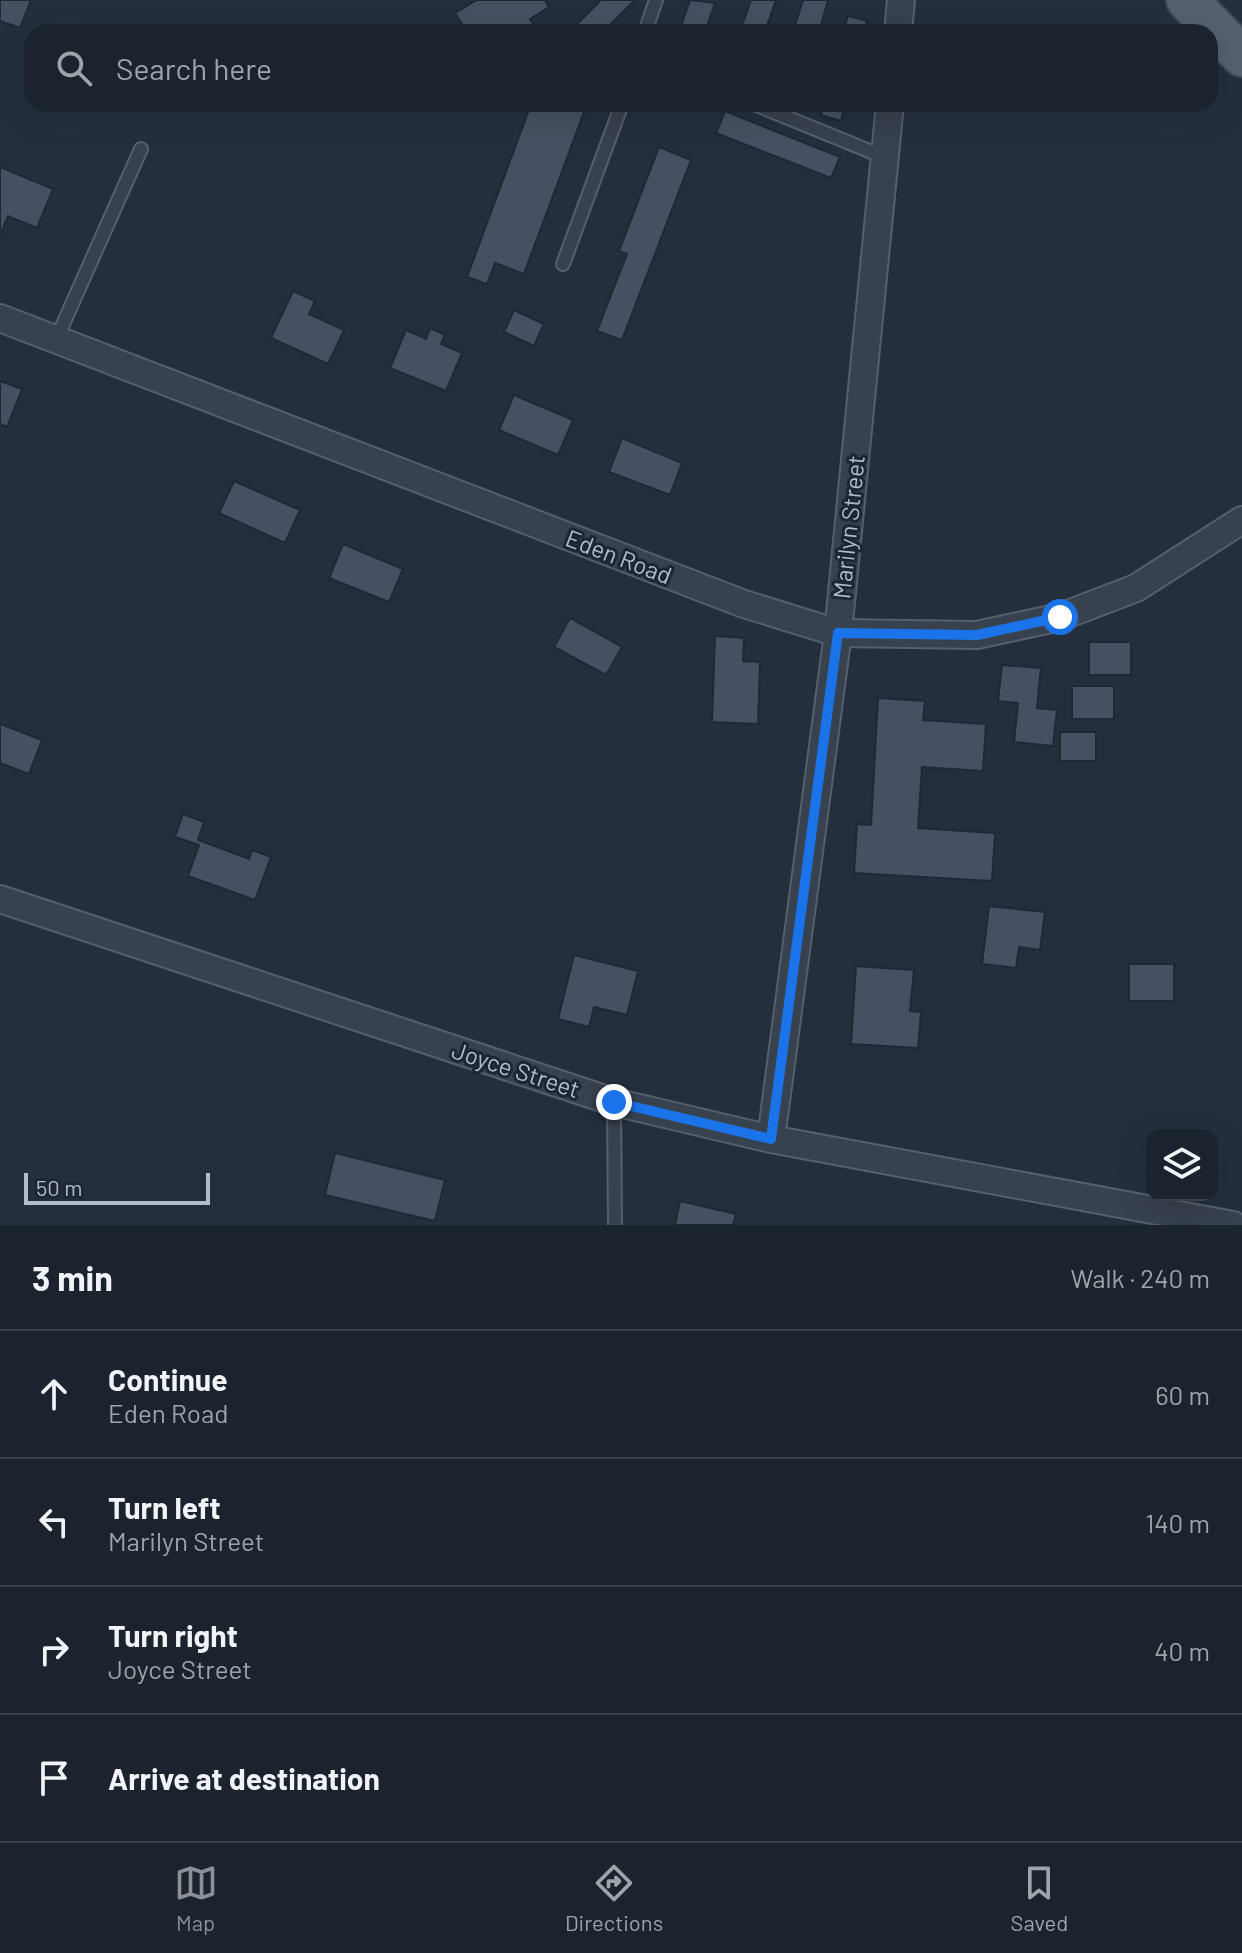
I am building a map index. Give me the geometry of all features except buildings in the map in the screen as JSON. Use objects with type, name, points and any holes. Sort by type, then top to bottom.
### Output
[{"type":"main road","points":[[1187,0],[1211,24]]},
{"type":"main road","points":[[1218,32],[1242,56]]},
{"type":"street","points":[[899,24],[901,0]]},
{"type":"street","name":"Marilyn Street","points":[[771,1139],[838,633],[889,112]]},
{"type":"street","name":"Eden Road","points":[[0,318],[744,604],[838,633],[977,635],[1060,617],[1136,588],[1242,520]]},
{"type":"street","name":"Joyce Street","points":[[0,899],[614,1102],[771,1139],[1233,1225]]},
{"type":"lane","points":[[648,24],[656,0]]},
{"type":"lane","points":[[563,264],[619,112]]},
{"type":"lane","points":[[774,112],[884,157]]},
{"type":"lane","points":[[56,340],[141,149]]},
{"type":"lane","points":[[614,1102],[615,1225]]},
{"type":"route","points":[[614,1102],[771,1139],[838,633],[977,635],[1060,617]]}]
